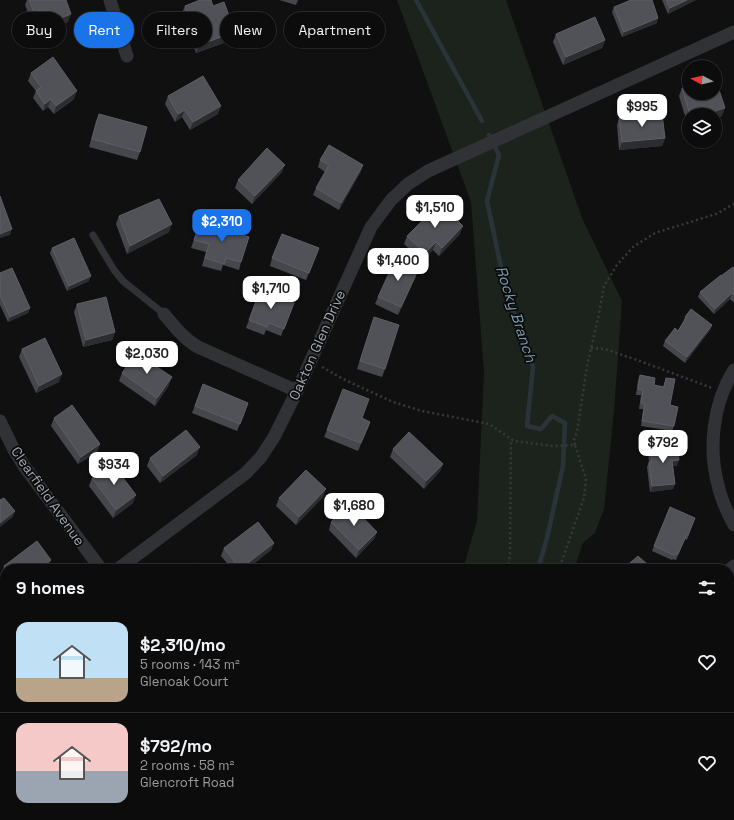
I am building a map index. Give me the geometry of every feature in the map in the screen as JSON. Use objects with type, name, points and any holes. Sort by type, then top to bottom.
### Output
[{"type":"street","points":[[110,0],[128,56]]},
{"type":"street","name":"Oakton Glen Drive","points":[[125,564],[246,473],[261,457],[274,437],[297,391],[371,227],[391,200],[408,184],[428,171],[734,32]]},
{"type":"street","points":[[164,314],[190,343],[297,391]]},
{"type":"street","points":[[734,370],[723,392],[716,420],[713,442],[714,464],[718,485],[722,499],[734,525]]},
{"type":"street","name":"Clearfield Avenue","points":[[0,421],[13,448],[24,466],[97,564]]},
{"type":"lane","points":[[93,235],[114,270],[123,281],[164,314]]},
{"type":"path","points":[[561,564],[584,498],[586,479],[574,445],[574,440],[577,432],[587,366],[604,286],[617,265],[633,248],[655,233],[716,214],[734,204]]},
{"type":"path","points":[[591,348],[605,349],[723,392]]},
{"type":"path","points":[[310,361],[393,402],[422,411],[488,424],[514,441],[553,446],[574,445]]},
{"type":"path","points":[[509,564],[510,554],[510,439]]},
{"type":"shaded area","points":[[397,0],[506,0],[582,218],[622,301],[614,411],[604,509],[595,533],[583,543],[576,564],[464,564],[477,521],[484,372],[471,202]]},
{"type":"building","points":[[29,0],[66,0],[71,14],[66,16],[66,12],[42,12],[41,10],[34,12]]},
{"type":"building","points":[[200,0],[211,0],[213,6],[224,2],[228,12],[220,12],[220,37],[212,40],[212,12],[187,12],[185,6]]},
{"type":"building","points":[[631,0],[652,0],[658,18],[624,32],[614,7]]},
{"type":"building","points":[[666,0],[687,0],[670,8]]},
{"type":"building","points":[[595,17],[605,40],[566,57],[556,34]]},
{"type":"building","points":[[53,57],[77,91],[56,106],[51,99],[45,104],[36,91],[41,87],[31,73]]},
{"type":"building","points":[[203,76],[221,106],[193,122],[185,110],[178,114],[168,96]]},
{"type":"building","points":[[722,99],[725,108],[722,109],[688,108],[686,100]]},
{"type":"building","points":[[99,114],[147,127],[140,152],[92,139]]},
{"type":"building","points":[[662,114],[665,138],[622,142],[619,118]]},
{"type":"building","points":[[329,145],[363,165],[341,203],[316,188],[329,165],[320,160]]},
{"type":"building","points":[[267,148],[285,165],[255,196],[238,180]]},
{"type":"building","points":[[0,196],[12,229],[0,234]]},
{"type":"building","points":[[159,199],[172,224],[130,246],[119,216]]},
{"type":"building","points":[[440,203],[463,226],[442,248],[436,242],[425,253],[407,236]]},
{"type":"building","points":[[200,222],[249,237],[241,262],[226,258],[224,264],[205,258],[209,244],[194,240]]},
{"type":"building","points":[[282,234],[319,248],[309,273],[272,258]]},
{"type":"building","points":[[74,238],[91,276],[69,286],[52,248]]},
{"type":"building","points":[[396,258],[419,268],[401,307],[378,297]]},
{"type":"building","points":[[733,267],[734,295],[732,293],[715,309],[700,292]]},
{"type":"building","points":[[12,268],[30,308],[10,317],[0,295],[0,273]]},
{"type":"building","points":[[260,290],[294,303],[284,329],[269,323],[267,327],[249,320]]},
{"type":"building","points":[[106,297],[115,332],[86,340],[77,304]]},
{"type":"building","points":[[691,309],[712,325],[687,357],[665,341],[675,328],[678,331]]},
{"type":"building","points":[[374,317],[399,325],[385,369],[360,361]]},
{"type":"building","points":[[45,338],[62,374],[39,386],[22,349]]},
{"type":"building","points":[[136,353],[172,377],[157,398],[122,373]]},
{"type":"building","points":[[640,375],[655,378],[654,385],[664,387],[666,378],[675,379],[670,405],[678,407],[674,426],[642,421],[645,404],[641,403],[643,390],[638,389]]},
{"type":"building","points":[[203,384],[248,403],[240,424],[195,406]]},
{"type":"building","points":[[343,389],[369,399],[362,418],[370,422],[361,443],[327,430]]},
{"type":"building","points":[[72,405],[100,444],[81,457],[54,418]]},
{"type":"building","points":[[186,430],[200,447],[163,476],[150,458]]},
{"type":"building","points":[[409,432],[443,464],[426,481],[393,449]]},
{"type":"building","points":[[677,444],[679,460],[672,461],[675,484],[652,486],[649,462],[652,462],[650,447]]},
{"type":"building","points":[[112,463],[136,495],[116,510],[92,478]]},
{"type":"building","points":[[306,470],[326,489],[299,517],[279,498]]},
{"type":"building","points":[[4,498],[15,511],[0,523],[0,500]]},
{"type":"building","points":[[350,504],[377,532],[359,550],[331,522]]},
{"type":"building","points":[[670,507],[695,518],[678,554],[674,555],[654,546]]},
{"type":"building","points":[[258,522],[274,543],[247,564],[236,564],[224,548]]},
{"type":"building","points":[[37,541],[51,560],[46,564],[7,564]]},
{"type":"building","points":[[638,556],[647,564],[629,564]]},
{"type":"waterway","name":"Rocky Branch","points":[[416,0],[482,121]]},
{"type":"waterway","name":"Rocky Branch","points":[[489,135],[499,155],[487,201],[506,291],[533,367],[527,426],[541,429],[552,416],[565,423],[563,466],[547,538],[539,564]]}]
